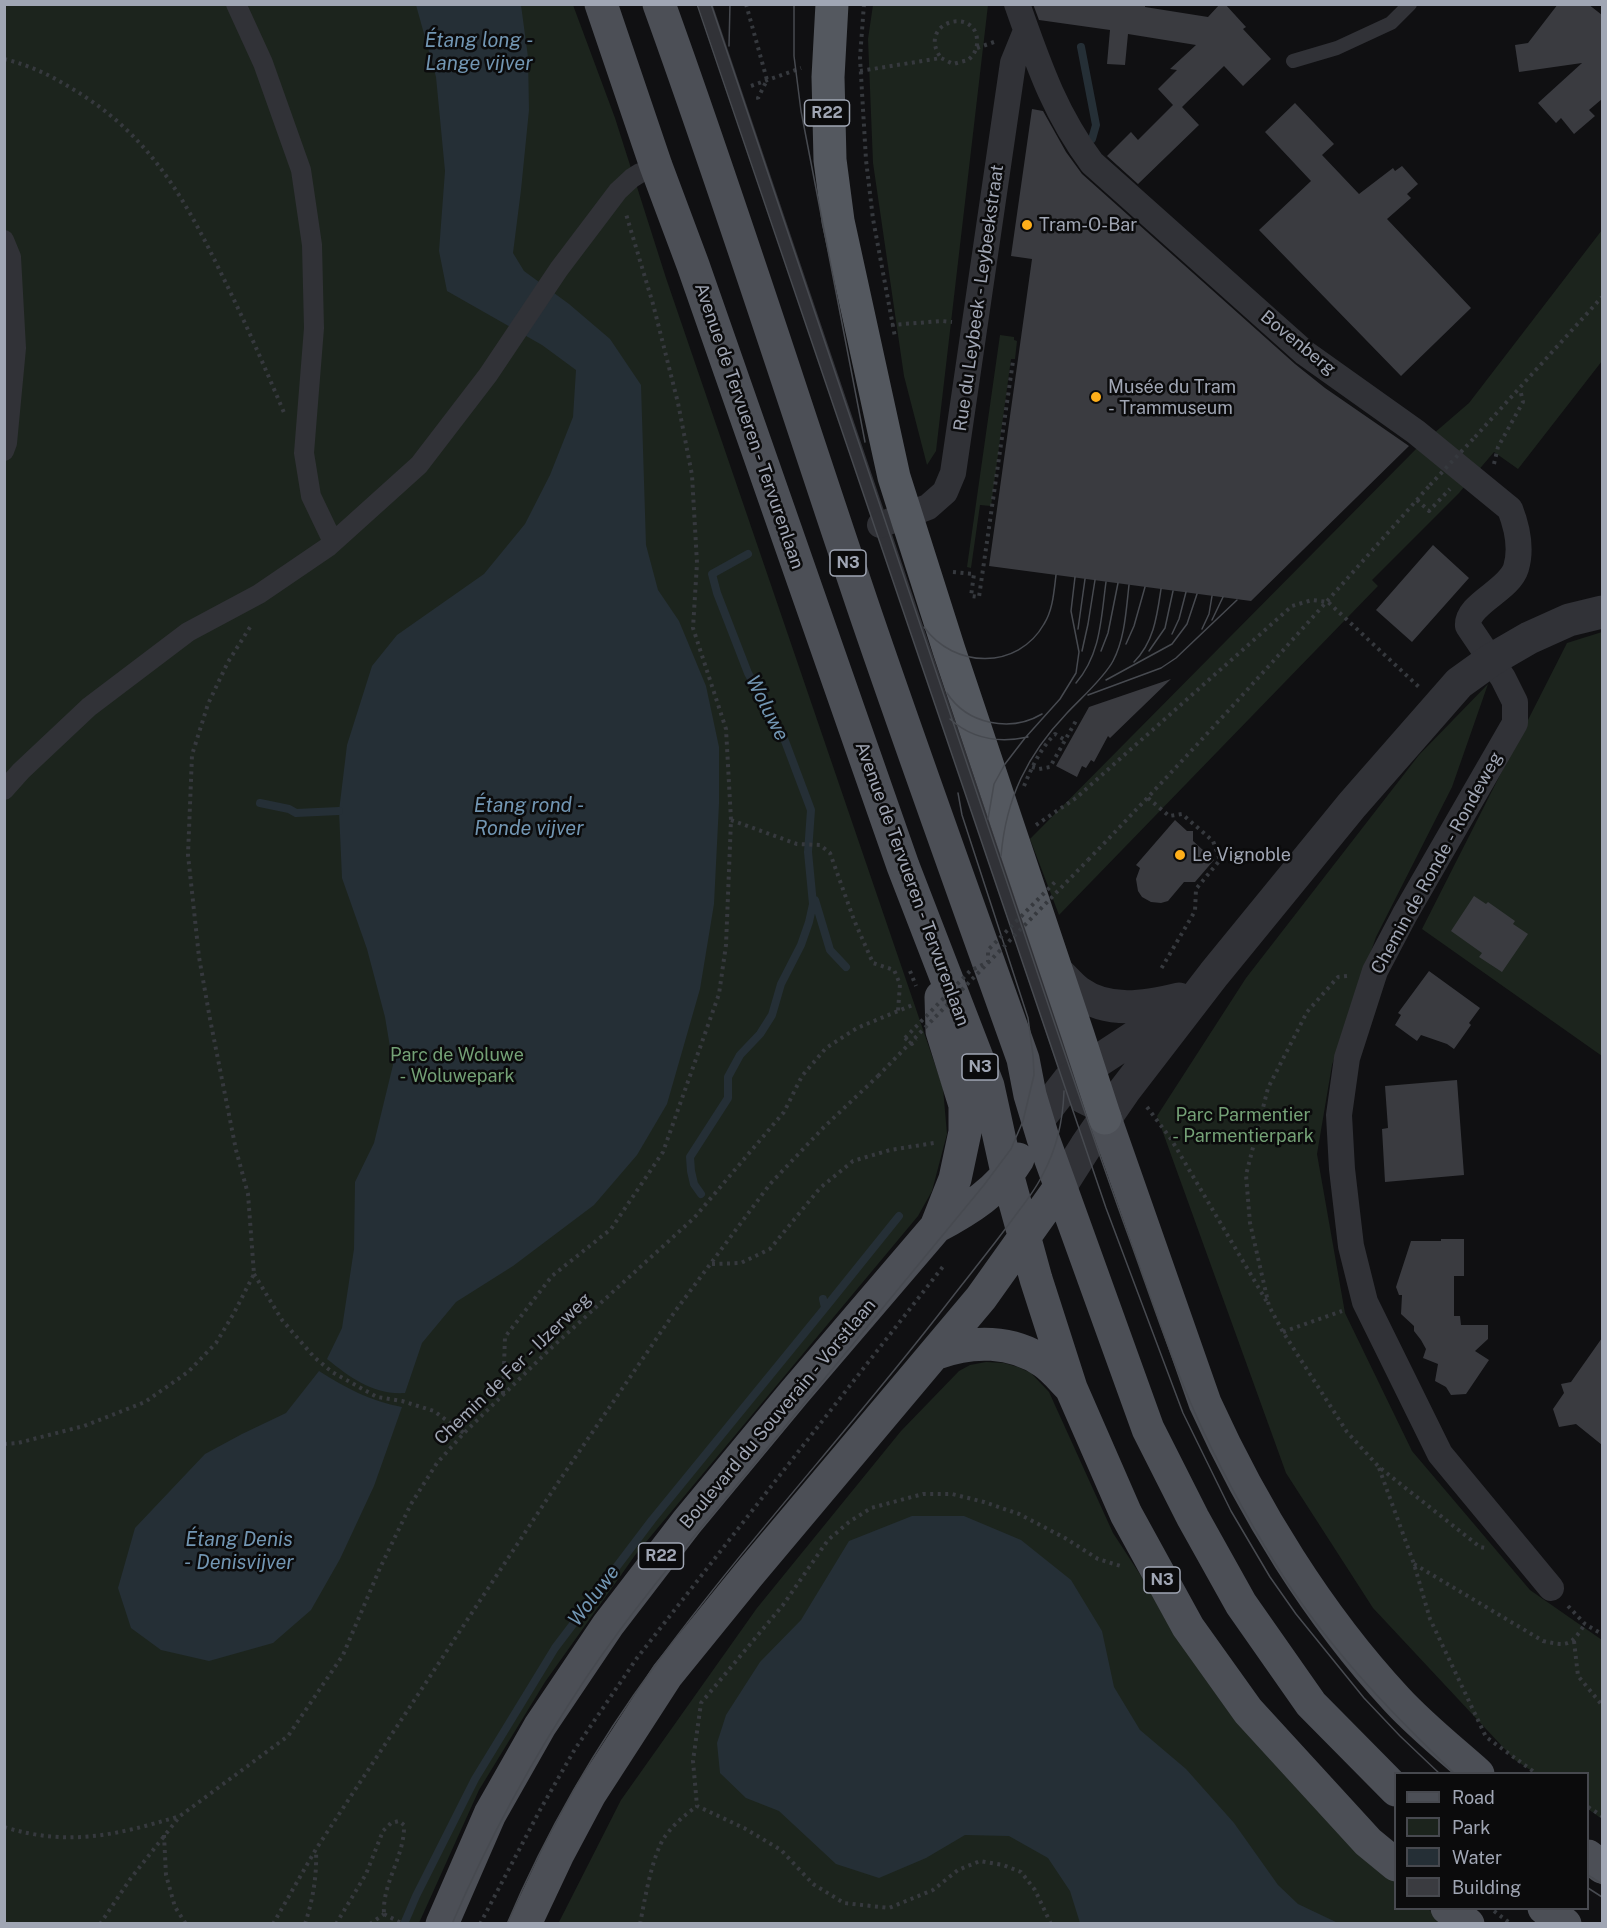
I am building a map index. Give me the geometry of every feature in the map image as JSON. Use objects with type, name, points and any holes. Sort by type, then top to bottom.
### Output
[{"type":"highway","name":"R22","points":[[832,4],[827,112],[830,160],[838,221],[861,329]]},
{"type":"highway","points":[[861,329],[894,477],[893,520],[949,650],[1023,834],[1079,1074],[1105,1118]]},
{"type":"main road","name":"Avenue de Tervueren - Tervurenlaan","points":[[602,4],[656,166],[693,265],[900,857],[988,1086],[1024,1237],[1071,1388],[1126,1514],[1188,1627],[1248,1711],[1368,1842],[1394,1864]]},
{"type":"main road","name":"N3","points":[[659,4],[695,104],[879,653],[1023,1059],[1038,1120],[1060,1187],[1148,1429],[1192,1518],[1241,1604],[1311,1704],[1394,1789]]},
{"type":"main road","points":[[936,1227],[955,1179],[965,1132],[965,1105],[942,1031],[940,962]]},
{"type":"main road","points":[[1105,1118],[1205,1403],[1225,1447],[1253,1497],[1290,1561],[1361,1660],[1399,1702],[1477,1772]]},
{"type":"main road","name":"Boulevard du Souverain - Vorstlaan","points":[[442,1923],[490,1814],[540,1726],[608,1625],[716,1488],[936,1227],[988,1195],[1008,1176],[1028,1143],[1038,1120]]},
{"type":"main road","points":[[526,1923],[558,1854],[590,1794],[667,1675],[749,1574],[937,1353],[981,1298],[1060,1187]]},
{"type":"main road","points":[[937,1353],[950,1348],[980,1343],[1008,1347],[1045,1363],[1071,1388]]},
{"type":"main road","points":[[1589,1857],[1602,1867]]},
{"type":"main road","points":[[1450,1910],[1468,1923]]},
{"type":"main road","points":[[1547,1910],[1565,1923]]},
{"type":"street","points":[[236,4],[263,63],[301,170],[312,245],[314,328],[304,453],[311,496],[333,542]]},
{"type":"street","name":"Bovenberg","points":[[1017,4],[1050,95],[1075,140],[1092,163],[1305,353],[1416,432],[1510,509],[1517,527],[1519,550],[1516,570],[1502,587],[1467,619],[1468,626],[1491,660]]},
{"type":"street","name":"Rue du Leybeek - Leybeekstraat","points":[[893,520],[928,507],[945,492],[953,473],[1013,63],[1026,31]]},
{"type":"street","points":[[4,790],[89,707],[188,632],[259,594],[333,542],[419,465],[488,375],[548,285],[618,191],[640,173]]},
{"type":"street","points":[[4,240],[11,257],[16,348],[7,443],[4,451]]},
{"type":"street","points":[[1060,1187],[1105,1118],[1214,974],[1427,717],[1459,683],[1491,660],[1529,638],[1569,620],[1602,612]]},
{"type":"street","name":"Chemin de Ronde - Rondeweg","points":[[1491,660],[1515,702],[1515,723],[1405,914],[1375,971],[1347,1058],[1340,1115],[1342,1169],[1352,1246],[1365,1302],[1440,1454],[1551,1588]]},
{"type":"street","points":[[1057,972],[1078,992],[1116,1006],[1142,1007],[1180,999]]},
{"type":"street","points":[[1038,1120],[1079,1074],[1136,1036],[1214,974]]},
{"type":"lane","points":[[705,4],[893,520],[979,817],[1079,1074]]},
{"type":"lane","points":[[1293,61],[1337,48],[1391,23],[1410,4]]},
{"type":"lane","points":[[979,817],[1023,834]]},
{"type":"path","points":[[746,4],[767,80],[758,98]]},
{"type":"path","points":[[864,4],[860,71],[866,160],[873,219],[897,347]]},
{"type":"path","points":[[860,71],[940,58],[946,62],[960,63],[974,55],[977,48],[975,32],[960,21],[950,22],[939,28],[934,43],[940,58]]},
{"type":"path","points":[[4,59],[47,74],[105,110],[155,161],[191,214],[250,330],[293,435],[304,453]]},
{"type":"path","points":[[504,1394],[505,1337],[552,1276],[611,1228],[663,1152],[719,994],[726,945],[731,820],[726,729],[693,628],[697,563],[692,475],[678,403],[654,304],[618,191]]},
{"type":"path","points":[[273,1923],[316,1849],[551,1493],[676,1310],[770,1184],[824,1126],[878,1076],[1148,798],[1602,297]]},
{"type":"path","points":[[861,329],[892,324],[942,321],[976,325]]},
{"type":"path","points":[[947,572],[974,574],[971,596],[979,597],[989,547],[1013,361]]},
{"type":"path","points":[[1494,465],[1498,447],[1523,402],[1520,388]]},
{"type":"path","points":[[1417,500],[1429,511],[1465,473]]},
{"type":"path","points":[[259,594],[252,624],[228,662],[208,704],[192,755],[188,855],[197,946],[210,1019],[248,1194],[254,1274],[282,1320],[314,1357],[332,1372],[377,1397],[402,1401],[434,1411],[464,1433]]},
{"type":"path","points":[[1023,834],[1076,798],[1292,606],[1312,600],[1328,602],[1419,687]]},
{"type":"path","points":[[1065,740],[1055,734],[1032,767],[1039,769],[1050,767],[1077,719]]},
{"type":"path","points":[[1148,798],[1169,816],[1182,814],[1213,841],[1220,860],[1196,889],[1195,911],[1161,969]]},
{"type":"path","points":[[731,820],[797,844],[820,845],[830,853],[854,920],[873,963],[894,970],[900,984],[898,1011]]},
{"type":"path","points":[[988,962],[988,950],[1056,881]]},
{"type":"path","points":[[1043,884],[1050,906]]},
{"type":"path","points":[[905,1038],[970,971],[988,962]]},
{"type":"path","points":[[1269,1306],[1250,1223],[1246,1175],[1268,1088],[1306,1012],[1338,978],[1375,971]]},
{"type":"path","name":"Chemin de Fer - IJzerweg","points":[[100,1923],[164,1834],[180,1816],[288,1736],[343,1655],[380,1568],[411,1504],[437,1463],[464,1433],[549,1350],[694,1218],[784,1112],[802,1076],[826,1048],[857,1028],[921,1002]]},
{"type":"path","points":[[1144,1104],[1170,1139],[1283,1332],[1347,1432],[1379,1467],[1480,1547],[1529,1561]]},
{"type":"path","points":[[712,1264],[741,1263],[770,1249],[820,1188],[853,1161],[890,1150],[940,1142]]},
{"type":"path","points":[[4,1444],[18,1443],[84,1426],[145,1402],[188,1372],[216,1343],[254,1274]]},
{"type":"path","points":[[1283,1332],[1365,1302]]},
{"type":"path","points":[[1379,1467],[1414,1564],[1430,1619],[1486,1737],[1536,1772]]},
{"type":"path","points":[[697,1806],[693,1761],[701,1703],[783,1605],[828,1540],[849,1522],[871,1508],[923,1494],[952,1494],[1019,1514],[1065,1538],[1098,1559],[1161,1579]]},
{"type":"path","points":[[1414,1564],[1543,1641],[1560,1645],[1574,1641]]},
{"type":"path","points":[[1551,1588],[1585,1624],[1602,1634]]},
{"type":"path","points":[[1585,1624],[1574,1641],[1578,1676],[1602,1705]]},
{"type":"path","points":[[640,1923],[648,1881],[665,1837],[680,1819],[697,1806]]},
{"type":"path","points":[[697,1806],[744,1828],[781,1850],[813,1884],[844,1903],[889,1908],[933,1890],[958,1869],[980,1861],[1003,1865],[1021,1872],[1035,1890],[1051,1923]]},
{"type":"path","points":[[1589,1808],[1602,1816]]},
{"type":"path","points":[[4,1827],[29,1835],[79,1838],[126,1832],[180,1816]]},
{"type":"path","points":[[336,1923],[366,1874],[383,1831],[391,1823],[399,1821],[404,1825],[405,1835],[385,1892],[384,1914]]},
{"type":"path","points":[[164,1834],[166,1875],[175,1907],[186,1923]]},
{"type":"path","points":[[305,1923],[313,1899],[317,1872],[316,1849]]},
{"type":"path","points":[[1494,1910],[1511,1923]]},
{"type":"path","points":[[370,1923],[384,1914]]},
{"type":"path","points":[[384,1914],[403,1923]]},
{"type":"green space","name":"Parc de Woluwe - Woluwepark","points":[[5,5],[573,5],[615,118],[666,278],[943,1088],[947,1134],[932,1191],[918,1216],[636,1554],[545,1682],[479,1790],[419,1923],[5,1924]]},
{"type":"green space","points":[[873,5],[988,5],[936,451],[927,465],[904,376],[873,163],[868,39]]},
{"type":"green space","points":[[1602,230],[1602,361],[1518,469],[1494,452],[1459,493],[1372,580],[1378,586],[1059,915],[1030,839],[1418,447],[1469,403]]},
{"type":"green space","points":[[1000,335],[1014,337],[1017,341],[1015,359],[1011,359],[991,506],[980,505],[971,568],[967,567]]},
{"type":"green space","points":[[1602,632],[1602,1056],[1422,929],[1567,643]]},
{"type":"green space","name":"Parc Parmentier - Parmentierpark","points":[[1488,684],[1452,787],[1376,937],[1332,1065],[1317,1154],[1345,1313],[1412,1451],[1530,1590],[1602,1640],[1602,1819],[1589,1810],[1589,1772],[1533,1772],[1515,1760],[1373,1608],[1286,1473],[1157,1116],[1246,978],[1419,755]]},
{"type":"green space","points":[[986,1362],[1018,1367],[1031,1373],[1049,1392],[1113,1533],[1192,1654],[1394,1880],[1394,1910],[1429,1910],[1445,1923],[558,1924],[621,1800],[757,1608],[901,1431],[959,1371],[970,1365]]},
{"type":"water","name":"Étang rond - Ronde vijver","points":[[416,5],[521,5],[528,57],[529,110],[513,253],[524,271],[569,304],[610,339],[641,385],[646,545],[658,590],[679,621],[706,686],[719,747],[719,804],[714,904],[700,989],[667,1104],[637,1155],[594,1205],[513,1266],[456,1302],[422,1343],[405,1393],[393,1393],[363,1384],[327,1359],[342,1328],[354,1249],[355,1182],[374,1143],[393,1065],[385,1017],[367,949],[342,878],[339,811],[347,745],[372,666],[397,635],[484,574],[525,524],[550,475],[573,417],[576,370],[542,345],[447,291],[439,251],[445,171],[436,77]]},
{"type":"water","name":"Étang Denis - Denisvijver","points":[[319,1371],[359,1393],[402,1407],[374,1486],[340,1559],[311,1610],[273,1643],[209,1661],[161,1650],[131,1628],[118,1588],[135,1528],[205,1454],[286,1413]]},
{"type":"water","points":[[912,1516],[964,1516],[1021,1540],[1071,1580],[1102,1631],[1114,1687],[1140,1730],[1186,1769],[1234,1823],[1278,1885],[1298,1904],[1338,1923],[1080,1923],[1070,1891],[1048,1858],[1009,1836],[965,1835],[926,1858],[879,1878],[836,1864],[779,1811],[746,1798],[720,1773],[717,1743],[726,1715],[760,1662],[801,1620],[849,1541]]},
{"type":"building","points":[[1033,4],[1145,4],[1145,7],[1208,17],[1220,4],[1225,4],[1246,27],[1243,29],[1271,59],[1243,86],[1224,66],[1182,107],[1199,125],[1138,184],[1107,156],[1131,132],[1138,140],[1173,105],[1158,89],[1177,70],[1170,69],[1196,45],[1128,34],[1125,65],[1107,64],[1110,30],[1039,20]]},
{"type":"building","points":[[1558,4],[1588,4],[1602,15],[1602,99],[1589,110],[1595,116],[1574,134],[1561,118],[1556,123],[1538,103],[1582,63],[1519,72],[1515,45],[1528,43]]},
{"type":"building","points":[[1295,103],[1334,144],[1322,155],[1359,194],[1393,168],[1395,171],[1402,166],[1418,184],[1407,194],[1411,198],[1387,219],[1471,308],[1401,376],[1259,230],[1311,181],[1265,132]]},
{"type":"building","points":[[1032,109],[1043,111],[1066,152],[1082,174],[1295,364],[1325,388],[1409,446],[1251,601],[989,566],[1032,259],[1011,256]]},
{"type":"building","points":[[1433,545],[1469,578],[1412,642],[1376,610]]},
{"type":"building","points":[[1171,679],[1110,738],[1108,736],[1094,762],[1091,760],[1086,768],[1082,766],[1077,777],[1056,766],[1089,707]]},
{"type":"building","points":[[1175,820],[1187,831],[1193,831],[1193,841],[1214,860],[1195,882],[1184,882],[1168,901],[1151,902],[1142,897],[1138,891],[1136,879],[1140,868],[1136,865]]},
{"type":"building","points":[[1474,896],[1486,904],[1488,902],[1515,921],[1513,924],[1528,934],[1502,972],[1479,957],[1482,953],[1451,931]]},
{"type":"building","points":[[1429,971],[1480,1008],[1454,1049],[1447,1044],[1421,1035],[1417,1041],[1395,1025],[1401,1015],[1398,1013]]},
{"type":"building","points":[[1457,1080],[1464,1175],[1385,1182],[1382,1129],[1388,1128],[1385,1086]]},
{"type":"building","points":[[1441,1239],[1464,1239],[1464,1276],[1454,1276],[1454,1316],[1460,1316],[1461,1325],[1488,1325],[1488,1339],[1475,1351],[1489,1360],[1466,1394],[1451,1395],[1446,1387],[1435,1381],[1438,1364],[1423,1358],[1426,1349],[1414,1331],[1414,1326],[1401,1314],[1402,1295],[1399,1295],[1396,1287],[1411,1241],[1441,1241]]},
{"type":"building","points":[[1602,1338],[1602,1445],[1576,1424],[1559,1427],[1553,1409],[1564,1393],[1561,1384],[1571,1382]]},
{"type":"waterway","name":"Woluwe","points":[[1081,47],[1096,125],[1092,139]]},
{"type":"waterway","name":"Woluwe","points":[[701,1194],[694,1184],[690,1157],[728,1098],[728,1077],[740,1055],[760,1034],[772,1015],[781,984],[801,945],[813,904],[808,852],[811,810],[785,741],[748,673],[712,574],[748,554]]},
{"type":"waterway","points":[[260,803],[289,809],[296,813],[339,811]]},
{"type":"waterway","name":"Woluwe","points":[[815,900],[830,950],[846,967]]},
{"type":"waterway","points":[[825,1308],[899,1216]]},
{"type":"waterway","name":"Woluwe","points":[[404,1924],[475,1779],[555,1648],[652,1520],[825,1308],[823,1299]]},
{"type":"tram line","points":[[697,4],[1106,1208],[1183,1413],[1231,1511],[1270,1577],[1296,1614],[1364,1698],[1438,1772]]},
{"type":"tram line","points":[[711,4],[1075,1085],[1186,1392],[1234,1492],[1297,1596],[1360,1676],[1453,1772]]},
{"type":"tram line","points":[[729,46],[730,4]]},
{"type":"tram line","points":[[794,4],[794,56],[801,111],[865,442]]},
{"type":"tram line","points":[[924,627],[937,641],[952,651],[968,657],[1003,656],[1018,650],[1033,639],[1044,624],[1051,607],[1056,575]]},
{"type":"tram line","points":[[988,819],[994,784],[1005,764],[1060,699],[1076,673],[1079,652],[1071,611],[1075,577]]},
{"type":"tram line","points":[[1078,629],[1085,579]]},
{"type":"tram line","points":[[1082,651],[1095,580]]},
{"type":"tram line","points":[[1076,683],[1091,660],[1095,648],[1106,582]]},
{"type":"tram line","points":[[1101,651],[1108,633],[1118,583]]},
{"type":"tram line","points":[[1001,856],[1008,815],[1021,778],[1030,761],[1053,729],[1098,681],[1113,661],[1123,634],[1129,585]]},
{"type":"tram line","points":[[1126,644],[1134,626],[1145,587]]},
{"type":"tram line","points":[[1134,662],[1150,637],[1156,619],[1161,589]]},
{"type":"tram line","points":[[1149,651],[1165,628],[1173,591]]},
{"type":"tram line","points":[[1172,634],[1179,619],[1186,592]]},
{"type":"tram line","points":[[1106,680],[1172,644],[1187,624],[1197,594]]},
{"type":"tram line","points":[[1202,629],[1209,614],[1212,596]]},
{"type":"tram line","points":[[1212,620],[1223,597]]},
{"type":"tram line","points":[[1088,695],[1161,668],[1176,658],[1237,600]]},
{"type":"tram line","points":[[947,693],[966,712],[990,722],[1016,723],[1042,714]]},
{"type":"tram line","points":[[950,719],[968,731],[987,738],[1007,740],[1028,737]]},
{"type":"tram line","points":[[452,1924],[481,1860],[531,1767],[567,1707],[607,1648],[673,1562],[984,1185],[1011,1149],[1023,1121],[1034,1075],[1028,1018],[962,815],[958,793]]},
{"type":"tram line","points":[[507,1924],[556,1822],[593,1757],[634,1694],[726,1574],[908,1354],[1033,1192],[1056,1144],[1061,1124],[1064,1091]]},
{"type":"tram line","points":[[1589,1876],[1602,1884]]},
{"type":"tram line","points":[[1589,1889],[1602,1897]]},
{"type":"place","name":"Tram-O-Bar","points":[[1027,225]]},
{"type":"place","name":"Musée du Tram - Trammuseum","points":[[1096,397]]},
{"type":"place","name":"Le Vignoble","points":[[1180,855]]},
{"type":"water label","name":"Étang long - Lange vijver","points":[[479,52]]}]
